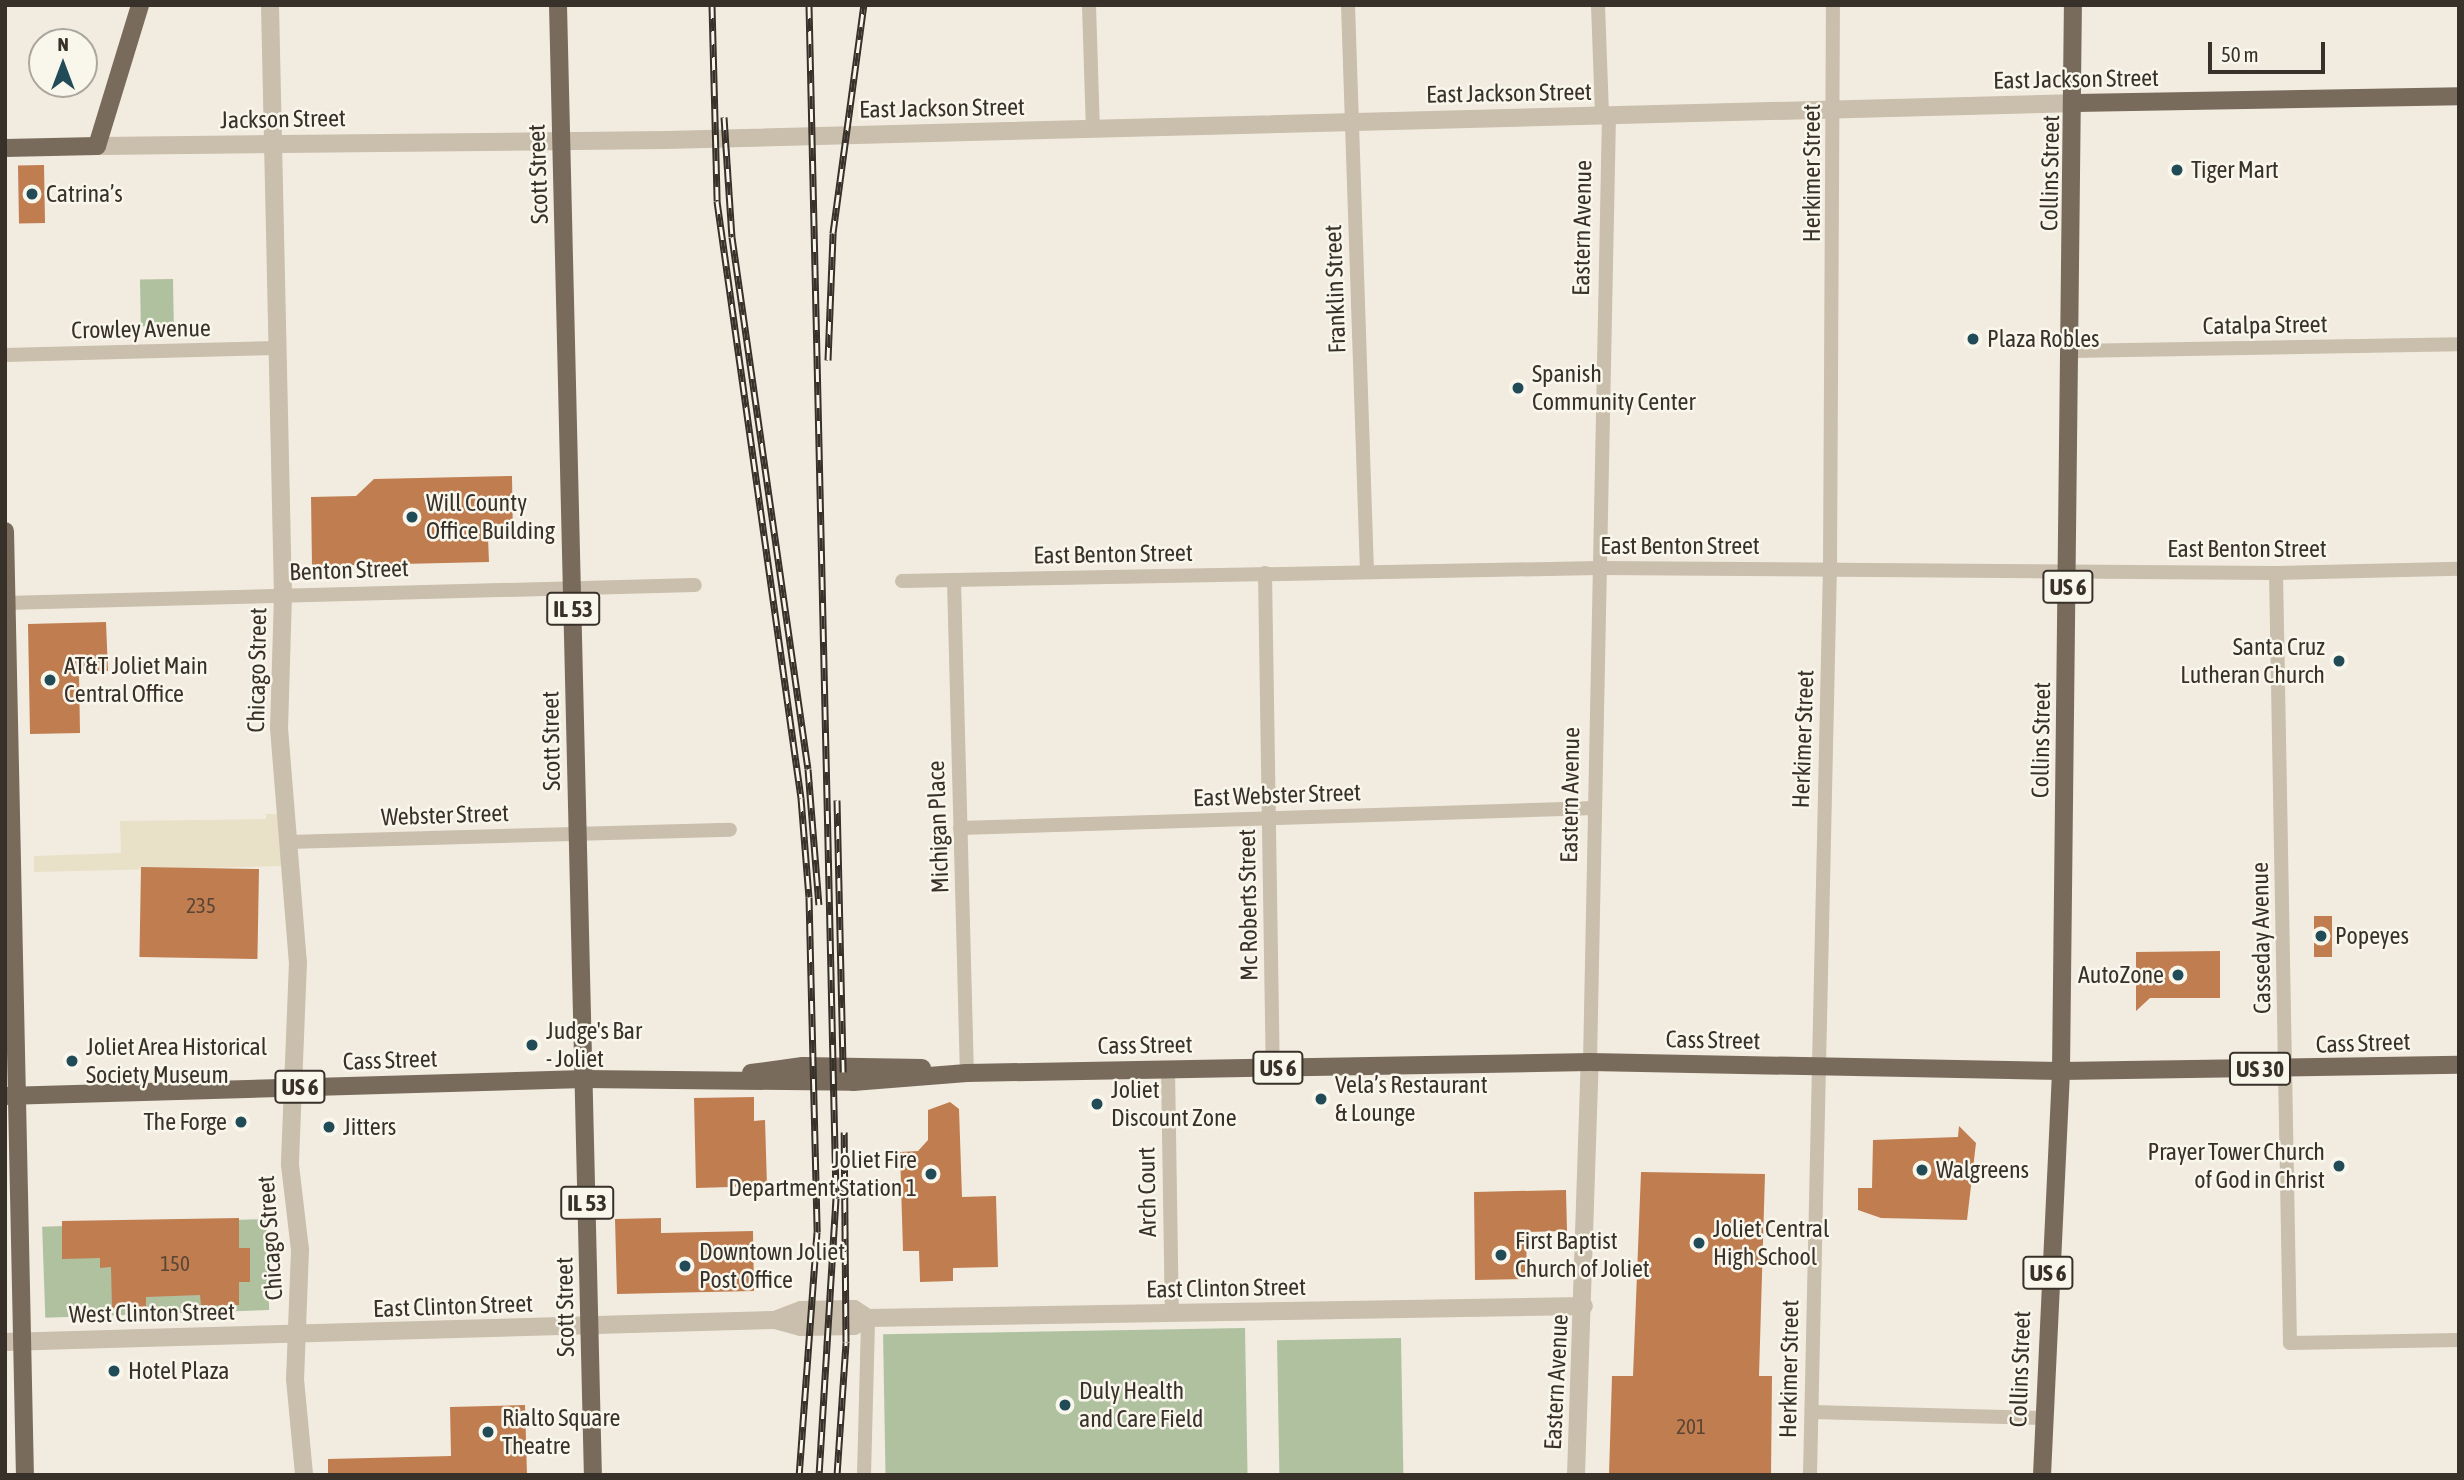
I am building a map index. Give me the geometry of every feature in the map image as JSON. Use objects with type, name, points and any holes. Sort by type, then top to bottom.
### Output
[{"type":"main road","points":[[97,146],[140,5]]},
{"type":"main road","name":"Scott Street","points":[[558,5],[593,1475]]},
{"type":"main road","name":"Collins Street","points":[[2042,1475],[2060,1071],[2076,103],[2073,5]]},
{"type":"main road","name":"East Jackson Street","points":[[2076,103],[2459,96]]},
{"type":"main road","name":"Jackson Street","points":[[5,148],[97,146]]},
{"type":"main road","points":[[5,531],[14,1341],[25,1475]]},
{"type":"main road","name":"Cass Street","points":[[11,1096],[584,1079],[733,1077],[828,1082],[967,1073],[1590,1062],[2060,1071],[2459,1065]]},
{"type":"street","name":"Chicago Street","points":[[270,5],[283,595],[279,728],[298,962],[290,1165],[300,1250],[296,1411],[304,1475]]},
{"type":"street","points":[[1089,5],[1093,128]]},
{"type":"street","name":"Franklin Street","points":[[1348,5],[1367,572]]},
{"type":"street","name":"Eastern Avenue","points":[[1576,1475],[1584,1306],[1600,568],[1605,115],[1598,5]]},
{"type":"street","name":"Herkimer Street","points":[[1810,1475],[1816,1066],[1830,569],[1836,109],[1833,5]]},
{"type":"street","name":"East Jackson Street","points":[[561,140],[2076,103]]},
{"type":"street","name":"Jackson Street","points":[[97,146],[561,140]]},
{"type":"street","name":"Catalpa Street","points":[[2072,351],[2459,344]]},
{"type":"street","name":"Crowley Avenue","points":[[5,355],[277,348]]},
{"type":"street","name":"East Benton Street","points":[[902,582],[1600,568],[2276,573],[2459,569]]},
{"type":"street","name":"Mc Roberts Street","points":[[1265,573],[1273,1068]]},
{"type":"street","name":"Casseday Avenue","points":[[2276,573],[2290,1343],[2459,1340]]},
{"type":"street","name":"Michigan Place","points":[[954,580],[967,1073]]},
{"type":"street","name":"Benton Street","points":[[6,603],[695,585]]},
{"type":"street","name":"East Webster Street","points":[[960,828],[1595,808]]},
{"type":"street","name":"Webster Street","points":[[288,842],[730,830]]},
{"type":"street","name":"Arch Court","points":[[1168,1069],[1172,1313]]},
{"type":"street","name":"East Clinton Street","points":[[300,1334],[775,1320],[801,1310],[841,1309],[854,1309],[868,1318],[1584,1306]]},
{"type":"street","points":[[864,1475],[868,1318]]},
{"type":"street","name":"West Clinton Street","points":[[14,1341],[300,1334]]},
{"type":"street","points":[[1812,1412],[2043,1418]]},
{"type":"green space","points":[[173,279],[174,326],[141,327],[140,280]]},
{"type":"green space","points":[[266,1219],[269,1310],[45,1318],[42,1227]]},
{"type":"green space","name":"Duly Health and Care Field","points":[[1245,1328],[1248,1475],[886,1475],[883,1334]]},
{"type":"green space","points":[[1401,1338],[1403,1475],[1279,1475],[1277,1340]]},
{"type":"shaded area","points":[[266,814],[277,814],[282,866],[34,872],[34,856],[121,853],[120,821],[266,819]]},
{"type":"building","name":"Catrina’s","points":[[18,165],[44,165],[45,223],[19,223]]},
{"type":"building","name":"Will County Office Building","points":[[512,476],[513,537],[488,537],[489,562],[312,566],[311,497],[356,496],[374,479]]},
{"type":"building","name":"AT&T Joliet Main Central Office","points":[[106,622],[108,671],[79,672],[80,733],[30,734],[28,624]]},
{"type":"building","points":[[141,867],[259,869],[257,959],[139,957]]},
{"type":"building","name":"Popeyes","points":[[2314,916],[2332,916],[2332,957],[2314,957]]},
{"type":"building","name":"AutoZone","points":[[2220,951],[2220,998],[2150,998],[2136,1011],[2136,952]]},
{"type":"building","points":[[754,1097],[754,1121],[765,1120],[767,1186],[696,1188],[694,1098]]},
{"type":"building","name":"Joliet Fire Department Station 1","points":[[950,1102],[959,1109],[962,1197],[996,1196],[998,1267],[953,1268],[953,1281],[920,1282],[919,1251],[903,1251],[900,1152],[918,1151],[928,1140],[928,1110]]},
{"type":"building","name":"Walgreens","points":[[1959,1126],[1976,1143],[1967,1220],[1881,1218],[1858,1210],[1858,1188],[1872,1188],[1873,1140],[1958,1137]]},
{"type":"building","name":"Joliet Central High School","points":[[1641,1172],[1765,1174],[1759,1376],[1772,1376],[1771,1475],[1609,1475],[1612,1376],[1633,1376]]},
{"type":"building","name":"First Baptist Church of Joliet","points":[[1566,1190],[1567,1231],[1526,1232],[1527,1279],[1475,1280],[1474,1192]]},
{"type":"building","points":[[239,1218],[239,1248],[250,1248],[250,1282],[239,1282],[239,1305],[201,1306],[200,1295],[146,1297],[146,1308],[112,1308],[111,1267],[100,1268],[100,1258],[62,1259],[62,1221]]},
{"type":"building","name":"Downtown Joliet Post Office","points":[[661,1218],[661,1233],[753,1231],[754,1291],[617,1294],[615,1219]]},
{"type":"building","name":"Rialto Square Theatre","points":[[525,1405],[527,1475],[328,1475],[328,1459],[451,1456],[450,1407]]},
{"type":"railway","points":[[712,5],[717,201],[801,798],[809,897],[817,1232],[799,1475]]},
{"type":"railway","points":[[809,5],[836,1198],[819,1475]]},
{"type":"railway","points":[[828,360],[833,233],[864,5]]},
{"type":"railway","points":[[724,117],[732,237],[808,769],[819,905]]},
{"type":"railway","points":[[837,800],[843,1072]]},
{"type":"railway","points":[[837,1475],[846,1342],[844,1132]]},
{"type":"place","name":"Tiger Mart","points":[[2177,170]]},
{"type":"place","name":"Catrina’s","points":[[32,194]]},
{"type":"place","name":"Plaza Robles","points":[[1973,339]]},
{"type":"place","name":"Spanish Community Center","points":[[1518,388]]},
{"type":"place","name":"Will County Office Building","points":[[412,517]]},
{"type":"place","name":"Santa Cruz Lutheran Church","points":[[2339,661]]},
{"type":"place","name":"AT&T Joliet Main Central Office","points":[[50,680]]},
{"type":"place","name":"Popeyes","points":[[2321,936]]},
{"type":"place","name":"AutoZone","points":[[2178,975]]},
{"type":"place","name":"Judge's Bar - Joliet","points":[[532,1045]]},
{"type":"place","name":"Joliet Area Historical Society Museum","points":[[72,1061]]},
{"type":"place","name":"Vela’s Restaurant & Lounge","points":[[1321,1099]]},
{"type":"place","name":"Joliet Discount Zone","points":[[1097,1104]]},
{"type":"place","name":"The Forge","points":[[241,1122]]},
{"type":"place","name":"Jitters","points":[[329,1127]]},
{"type":"place","name":"Prayer Tower Church of God in Christ","points":[[2339,1166]]},
{"type":"place","name":"Walgreens","points":[[1922,1170]]},
{"type":"place","name":"Joliet Fire Department Station 1","points":[[931,1174]]},
{"type":"place","name":"Joliet Central High School","points":[[1699,1243]]},
{"type":"place","name":"First Baptist Church of Joliet","points":[[1501,1255]]},
{"type":"place","name":"Downtown Joliet Post Office","points":[[685,1266]]},
{"type":"place","name":"Hotel Plaza","points":[[114,1371]]},
{"type":"place","name":"Duly Health and Care Field","points":[[1065,1405]]},
{"type":"place","name":"Rialto Square Theatre","points":[[488,1432]]}]
